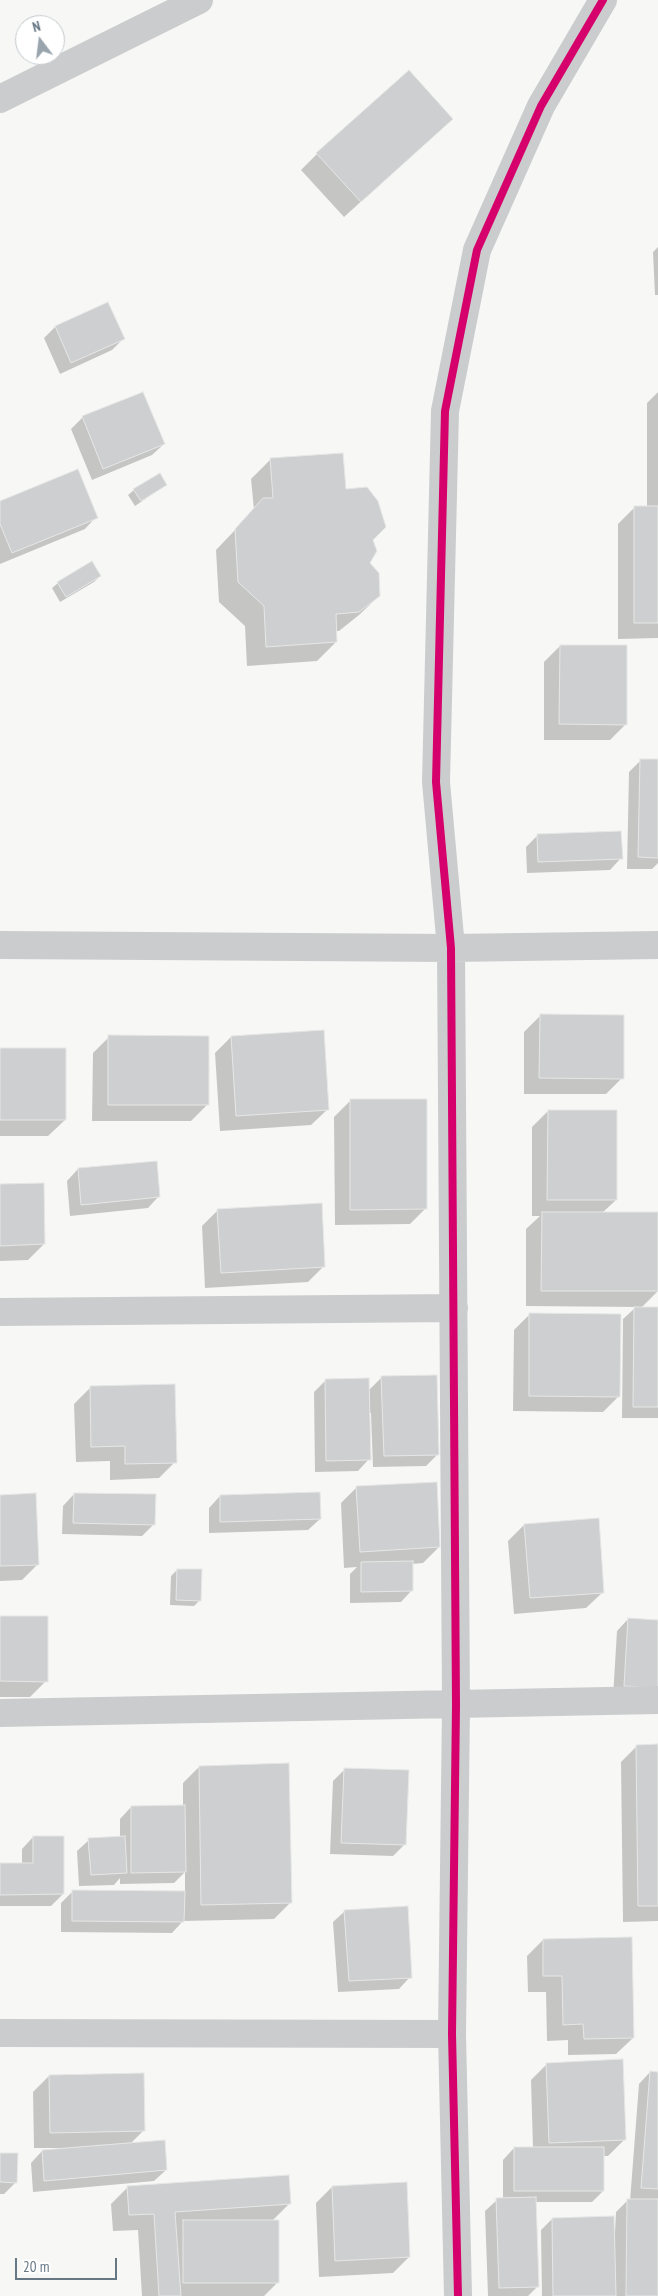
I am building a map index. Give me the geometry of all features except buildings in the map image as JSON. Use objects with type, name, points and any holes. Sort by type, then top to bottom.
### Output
[{"type":"street","points":[[0,99],[199,0]]},
{"type":"street","points":[[458,2296],[452,2034],[456,1704],[451,948],[436,782],[445,411],[477,250],[540,106],[603,0]]},
{"type":"street","points":[[0,945],[451,948],[658,945]]},
{"type":"street","points":[[0,1312],[454,1308]]},
{"type":"street","points":[[0,1714],[658,1700]]},
{"type":"street","points":[[0,2033],[452,2034]]},
{"type":"cycle path","points":[[458,2296],[452,2034],[456,1705],[451,948],[436,782],[445,411],[477,250],[541,106],[603,0]]}]
